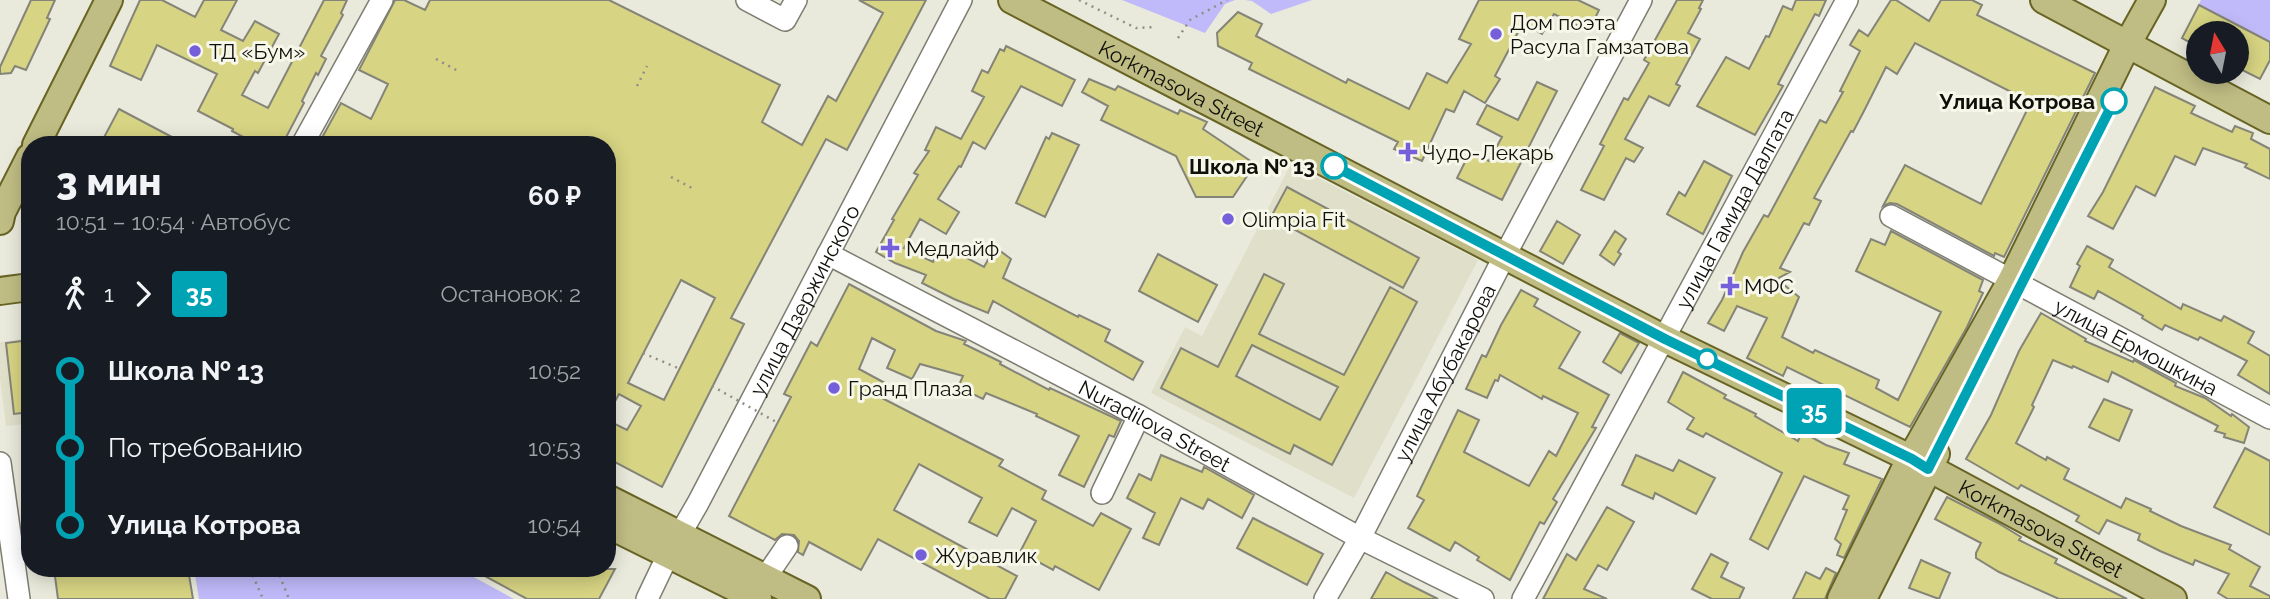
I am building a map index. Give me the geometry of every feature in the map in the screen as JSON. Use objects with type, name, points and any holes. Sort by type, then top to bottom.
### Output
[{"type":"main road","points":[[40,136],[108,0]]},
{"type":"main road","name":"Korkmasova Street","points":[[1012,0],[1665,339],[1920,464],[2173,599]]},
{"type":"main road","points":[[2044,0],[2270,120]]},
{"type":"main road","points":[[1863,599],[1920,464],[2017,284],[2134,47],[2152,0]]},
{"type":"main road","points":[[2134,47],[2173,0]]},
{"type":"main road","points":[[1,214],[21,175]]},
{"type":"main road","points":[[1841,599],[1905,469],[1920,464]]},
{"type":"main road","points":[[616,504],[673,544],[759,591],[807,599]]},
{"type":"main road","points":[[616,527],[673,544]]},
{"type":"street","points":[[308,136],[382,0]]},
{"type":"street","points":[[747,0],[785,20],[796,0]]},
{"type":"street","name":"улица Дзержинского","points":[[647,599],[673,544],[698,503],[961,0]]},
{"type":"street","name":"улица Абубакарова","points":[[1325,599],[1360,538],[1642,0]]},
{"type":"street","name":"улица Гамида Далгата","points":[[1522,599],[1847,0]]},
{"type":"street","name":"улица Ермошкина","points":[[1891,216],[2270,418]]},
{"type":"street","name":"Nuradilova Street","points":[[828,254],[1139,416],[1360,538],[1483,599]]},
{"type":"street","points":[[1102,493],[1139,416]]},
{"type":"street","points":[[0,463],[19,599]]},
{"type":"street","points":[[759,591],[787,545]]},
{"type":"path","points":[[1079,0],[1136,28],[1154,27]]},
{"type":"path","points":[[1178,38],[1190,20],[1227,0]]},
{"type":"path","points":[[436,60],[458,71]]},
{"type":"path","points":[[637,86],[646,66]]},
{"type":"path","points":[[671,177],[692,188]]},
{"type":"path","points":[[643,353],[680,369]]},
{"type":"path","points":[[712,386],[778,423]]},
{"type":"path","points":[[253,577],[263,599]]},
{"type":"path","points":[[280,577],[289,599]]},
{"type":"shaded area","points":[[1122,0],[1235,0],[1225,4],[1205,33]]},
{"type":"shaded area","points":[[1245,0],[1312,0],[1271,14],[1252,1]]},
{"type":"shaded area","points":[[2201,0],[2270,0],[2270,62],[2249,51],[2249,21],[2190,21]]},
{"type":"shaded area","name":"Школа № 13","points":[[1291,164],[1478,260],[1354,498],[1151,393],[1185,327],[1202,336]]},
{"type":"shaded area","points":[[21,339],[21,424],[6,426],[0,378],[0,342]]},
{"type":"shaded area","points":[[195,577],[474,577],[514,599],[199,599]]},
{"type":"building","points":[[31,0],[55,0],[47,18],[50,19],[26,70],[15,66],[11,73],[0,74],[0,67]]},
{"type":"building","points":[[140,0],[162,0],[195,17],[204,0],[237,0],[221,30],[243,41],[255,21],[279,34],[258,73],[255,71],[242,95],[268,108],[324,0],[347,0],[341,13],[343,15],[321,56],[326,59],[318,75],[316,73],[287,136],[241,136],[198,111],[217,74],[157,45],[141,80],[110,66]]},
{"type":"building","points":[[395,0],[404,0],[425,10],[430,0],[609,0],[780,85],[762,122],[802,145],[828,96],[836,101],[883,13],[859,0],[926,0],[847,150],[826,139],[731,318],[744,324],[662,487],[616,463],[616,424],[627,430],[641,406],[619,394],[616,400],[616,136],[323,136],[341,103],[371,119],[388,84],[359,70]],"holes":[[[681,280],[715,298],[664,400],[628,383]]]},
{"type":"building","points":[[1479,0],[1578,0],[1599,10],[1589,31],[1554,14],[1542,34],[1523,23],[1495,76],[1500,79],[1485,103],[1464,91],[1454,112],[1446,109],[1422,161],[1394,149],[1398,142],[1249,69],[1252,63],[1218,46],[1217,33],[1238,12],[1262,24],[1256,36],[1346,83],[1348,79],[1409,109],[1427,73],[1447,83],[1471,44],[1459,39]]},
{"type":"building","points":[[1677,0],[1703,0],[1688,33],[1700,39],[1676,84],[1680,86],[1669,106],[1649,96],[1625,139],[1643,148],[1634,162],[1626,158],[1604,200],[1581,190],[1604,146],[1600,144],[1624,98],[1628,100],[1649,63],[1644,60]]},
{"type":"building","points":[[1796,0],[1826,0],[1819,16],[1815,14],[1778,84],[1783,86],[1755,135],[1697,106],[1726,57],[1749,69],[1766,36],[1769,37],[1783,6],[1792,10]]},
{"type":"building","points":[[1891,0],[1896,0],[1929,21],[1941,0],[1972,0],[1982,5],[1977,15],[2095,73],[2004,257],[1995,253],[1994,256],[1897,204],[1883,206],[1905,165],[1981,204],[2031,102],[1915,43],[1897,74],[1886,67],[1853,132],[1851,131],[1814,198],[1821,201],[1809,225],[1804,223],[1780,268],[1790,272],[1777,279],[1799,297],[1782,337],[1879,380],[1876,388],[1898,400],[1941,312],[1856,271],[1871,239],[1885,245],[1891,231],[1983,280],[1979,291],[1983,293],[1967,327],[1910,427],[1787,367],[1783,376],[1747,358],[1767,318],[1737,306],[1724,331],[1708,323],[1764,215],[1768,217],[1820,120],[1826,123],[1843,92],[1840,91],[1860,51],[1850,45],[1859,30],[1868,36]]},
{"type":"building","points":[[2199,5],[2230,21],[2191,21]]},
{"type":"building","points":[[2249,31],[2270,42],[2270,60],[2260,79],[2249,74]]},
{"type":"building","points":[[1006,46],[1075,80],[1062,106],[1021,86],[985,149],[973,142],[961,167],[959,166],[938,199],[959,212],[946,234],[920,219],[904,248],[933,262],[942,245],[984,267],[995,247],[1011,259],[1003,278],[1078,317],[1079,315],[1110,330],[1105,341],[1143,362],[1133,380],[993,301],[988,313],[954,299],[922,283],[926,275],[876,252],[918,175],[914,173],[929,151],[925,150],[936,127],[961,139],[984,97],[972,91],[982,70],[988,73],[1000,49],[1004,51]]},
{"type":"building","points":[[1089,79],[1115,90],[1118,86],[1178,114],[1180,110],[1207,122],[1203,129],[1255,164],[1233,197],[1196,197],[1176,156],[1101,120],[1108,106],[1082,92]]},
{"type":"building","points":[[1537,82],[1557,91],[1502,200],[1457,178],[1470,152],[1489,161],[1502,137],[1477,124],[1487,105],[1518,120]]},
{"type":"building","points":[[2155,87],[2195,106],[2191,113],[2232,132],[2235,126],[2253,133],[2251,139],[2270,149],[2270,179],[2245,167],[2247,164],[2203,148],[2195,165],[2175,156],[2155,196],[2136,186],[2113,229],[2088,216],[2103,192]]},
{"type":"building","points":[[119,109],[170,136],[105,136]]},
{"type":"building","points":[[1052,133],[1079,145],[1045,217],[1016,203],[1046,137],[1049,139]]},
{"type":"building","points":[[1704,161],[1732,176],[1703,234],[1667,214],[1679,192],[1685,196]]},
{"type":"building","points":[[1287,187],[1419,258],[1403,288],[1271,217]]},
{"type":"building","points":[[1557,221],[1580,235],[1563,264],[1540,251]]},
{"type":"building","points":[[1615,231],[1626,239],[1614,265],[1600,255]]},
{"type":"building","points":[[2087,246],[2113,260],[2109,267],[2181,309],[2183,304],[2221,321],[2224,316],[2254,332],[2248,343],[2270,356],[2270,394],[2238,375],[2247,361],[2200,337],[2198,340],[2165,325],[2162,330],[2098,291],[2094,299],[2070,287],[2080,266],[2077,264]]},
{"type":"building","points":[[1158,254],[1217,285],[1198,322],[1139,291]]},
{"type":"building","points":[[1264,274],[1284,284],[1259,334],[1344,375],[1390,287],[1417,302],[1332,465],[1294,445],[1290,454],[1161,388],[1181,348],[1218,367]],"holes":[[[1252,345],[1338,387],[1320,420],[1236,376]]]},
{"type":"building","points":[[849,284],[936,331],[966,341],[964,344],[1049,390],[1050,388],[1121,421],[1114,437],[1109,435],[1084,487],[1059,475],[1079,436],[1036,416],[1037,414],[986,393],[983,399],[958,387],[963,376],[920,364],[912,379],[887,368],[895,350],[872,338],[859,369],[885,383],[878,396],[1003,460],[999,466],[1046,491],[1042,499],[1093,526],[1101,513],[1131,529],[1099,590],[1055,566],[1053,570],[1020,552],[1036,521],[1012,508],[997,536],[969,522],[982,498],[919,464],[894,510],[1017,576],[1005,599],[990,599],[878,539],[861,570],[809,542],[803,555],[798,552],[799,541],[794,535],[782,534],[775,540],[729,516],[791,397],[784,394],[811,342],[817,346]]},
{"type":"building","points":[[1521,290],[1538,299],[1534,306],[1580,332],[1559,368],[1609,395],[1592,427],[1596,428],[1553,499],[1557,502],[1544,524],[1540,522],[1510,580],[1477,560],[1479,557],[1455,542],[1450,551],[1408,528],[1424,500],[1417,496],[1458,410],[1479,420],[1464,452],[1529,486],[1549,451],[1556,456],[1578,413],[1543,396],[1542,399],[1500,375],[1487,398],[1466,389],[1482,355],[1486,357]]},
{"type":"building","points":[[2041,313],[2086,339],[2085,341],[2133,362],[2134,360],[2176,383],[2175,386],[2205,398],[2249,427],[2244,443],[2224,437],[2225,434],[2215,431],[2218,426],[2112,372],[2108,382],[2053,360],[2016,443],[2069,469],[2064,479],[2121,508],[2126,498],[2181,526],[2231,545],[2229,549],[2260,567],[2250,586],[2270,596],[2270,599],[2228,599],[2218,593],[2229,574],[2195,560],[2193,565],[2160,551],[2138,540],[2140,534],[2107,520],[2099,534],[2076,521],[2079,516],[2021,485],[2018,489],[1966,459],[1991,415],[2019,351]]},
{"type":"building","points":[[1620,333],[1639,343],[1621,373],[1603,362]]},
{"type":"building","points":[[21,341],[21,413],[14,414],[6,343]]},
{"type":"building","points":[[1683,372],[1726,395],[1724,398],[1756,414],[1755,416],[1798,441],[1802,432],[1849,453],[1844,464],[1882,479],[1844,558],[1837,555],[1841,544],[1835,539],[1847,510],[1843,509],[1849,496],[1804,476],[1768,549],[1750,539],[1782,473],[1706,433],[1703,437],[1687,429],[1694,418],[1668,402]]},
{"type":"building","points":[[2104,399],[2132,410],[2119,441],[2089,427]]},
{"type":"building","points":[[2245,448],[2270,461],[2270,535],[2214,507]]},
{"type":"building","points":[[1161,455],[1202,472],[1204,467],[1254,495],[1242,518],[1208,499],[1203,509],[1181,498],[1159,545],[1143,538],[1155,513],[1127,498],[1139,474],[1151,480]]},
{"type":"building","points":[[1636,455],[1673,471],[1679,460],[1715,478],[1696,514],[1655,493],[1653,499],[1622,485]]},
{"type":"building","points":[[1947,497],[1998,523],[2021,537],[2019,540],[2057,559],[2055,563],[2127,599],[2059,599],[1999,572],[1976,558],[1981,543],[1935,519]]},
{"type":"building","points":[[1607,507],[1634,522],[1607,570],[1598,565],[1584,589],[1607,599],[1543,599],[1567,554],[1576,560]]},
{"type":"building","points":[[1253,518],[1323,554],[1307,585],[1237,548]]},
{"type":"building","points":[[1711,554],[1728,563],[1721,577],[1744,588],[1739,599],[1712,599],[1692,589]]},
{"type":"building","points":[[1921,560],[1950,573],[1939,599],[1909,588]]},
{"type":"building","points":[[1826,568],[1836,573],[1825,599],[1793,599],[1806,572],[1820,579]]},
{"type":"building","points":[[1386,572],[1404,582],[1438,599],[1371,599]]},
{"type":"building","points":[[55,577],[189,577],[193,599],[58,599]]},
{"type":"building","points":[[487,577],[611,577],[599,599],[527,599]]},
{"type":"bus line","name":"35","points":[[1334,166],[1665,339],[1928,469],[2114,101]]},
{"type":"place","name":"Дом поэта Расула Гамзатова","points":[[1496,34]]},
{"type":"place","name":"ТД «Бум»","points":[[195,51]]},
{"type":"place","name":"Улица Котрова","points":[[2114,101]]},
{"type":"place","name":"Чудо-Лекарь","points":[[1408,152]]},
{"type":"place","name":"Школа № 13","points":[[1334,166]]},
{"type":"place","name":"Olimpia Fit","points":[[1228,219]]},
{"type":"place","name":"Медлайф","points":[[890,248]]},
{"type":"place","name":"МФС","points":[[1730,286]]},
{"type":"place","name":"Гранд Плаза","points":[[834,388]]},
{"type":"place","name":"Журавлик","points":[[921,555]]}]
